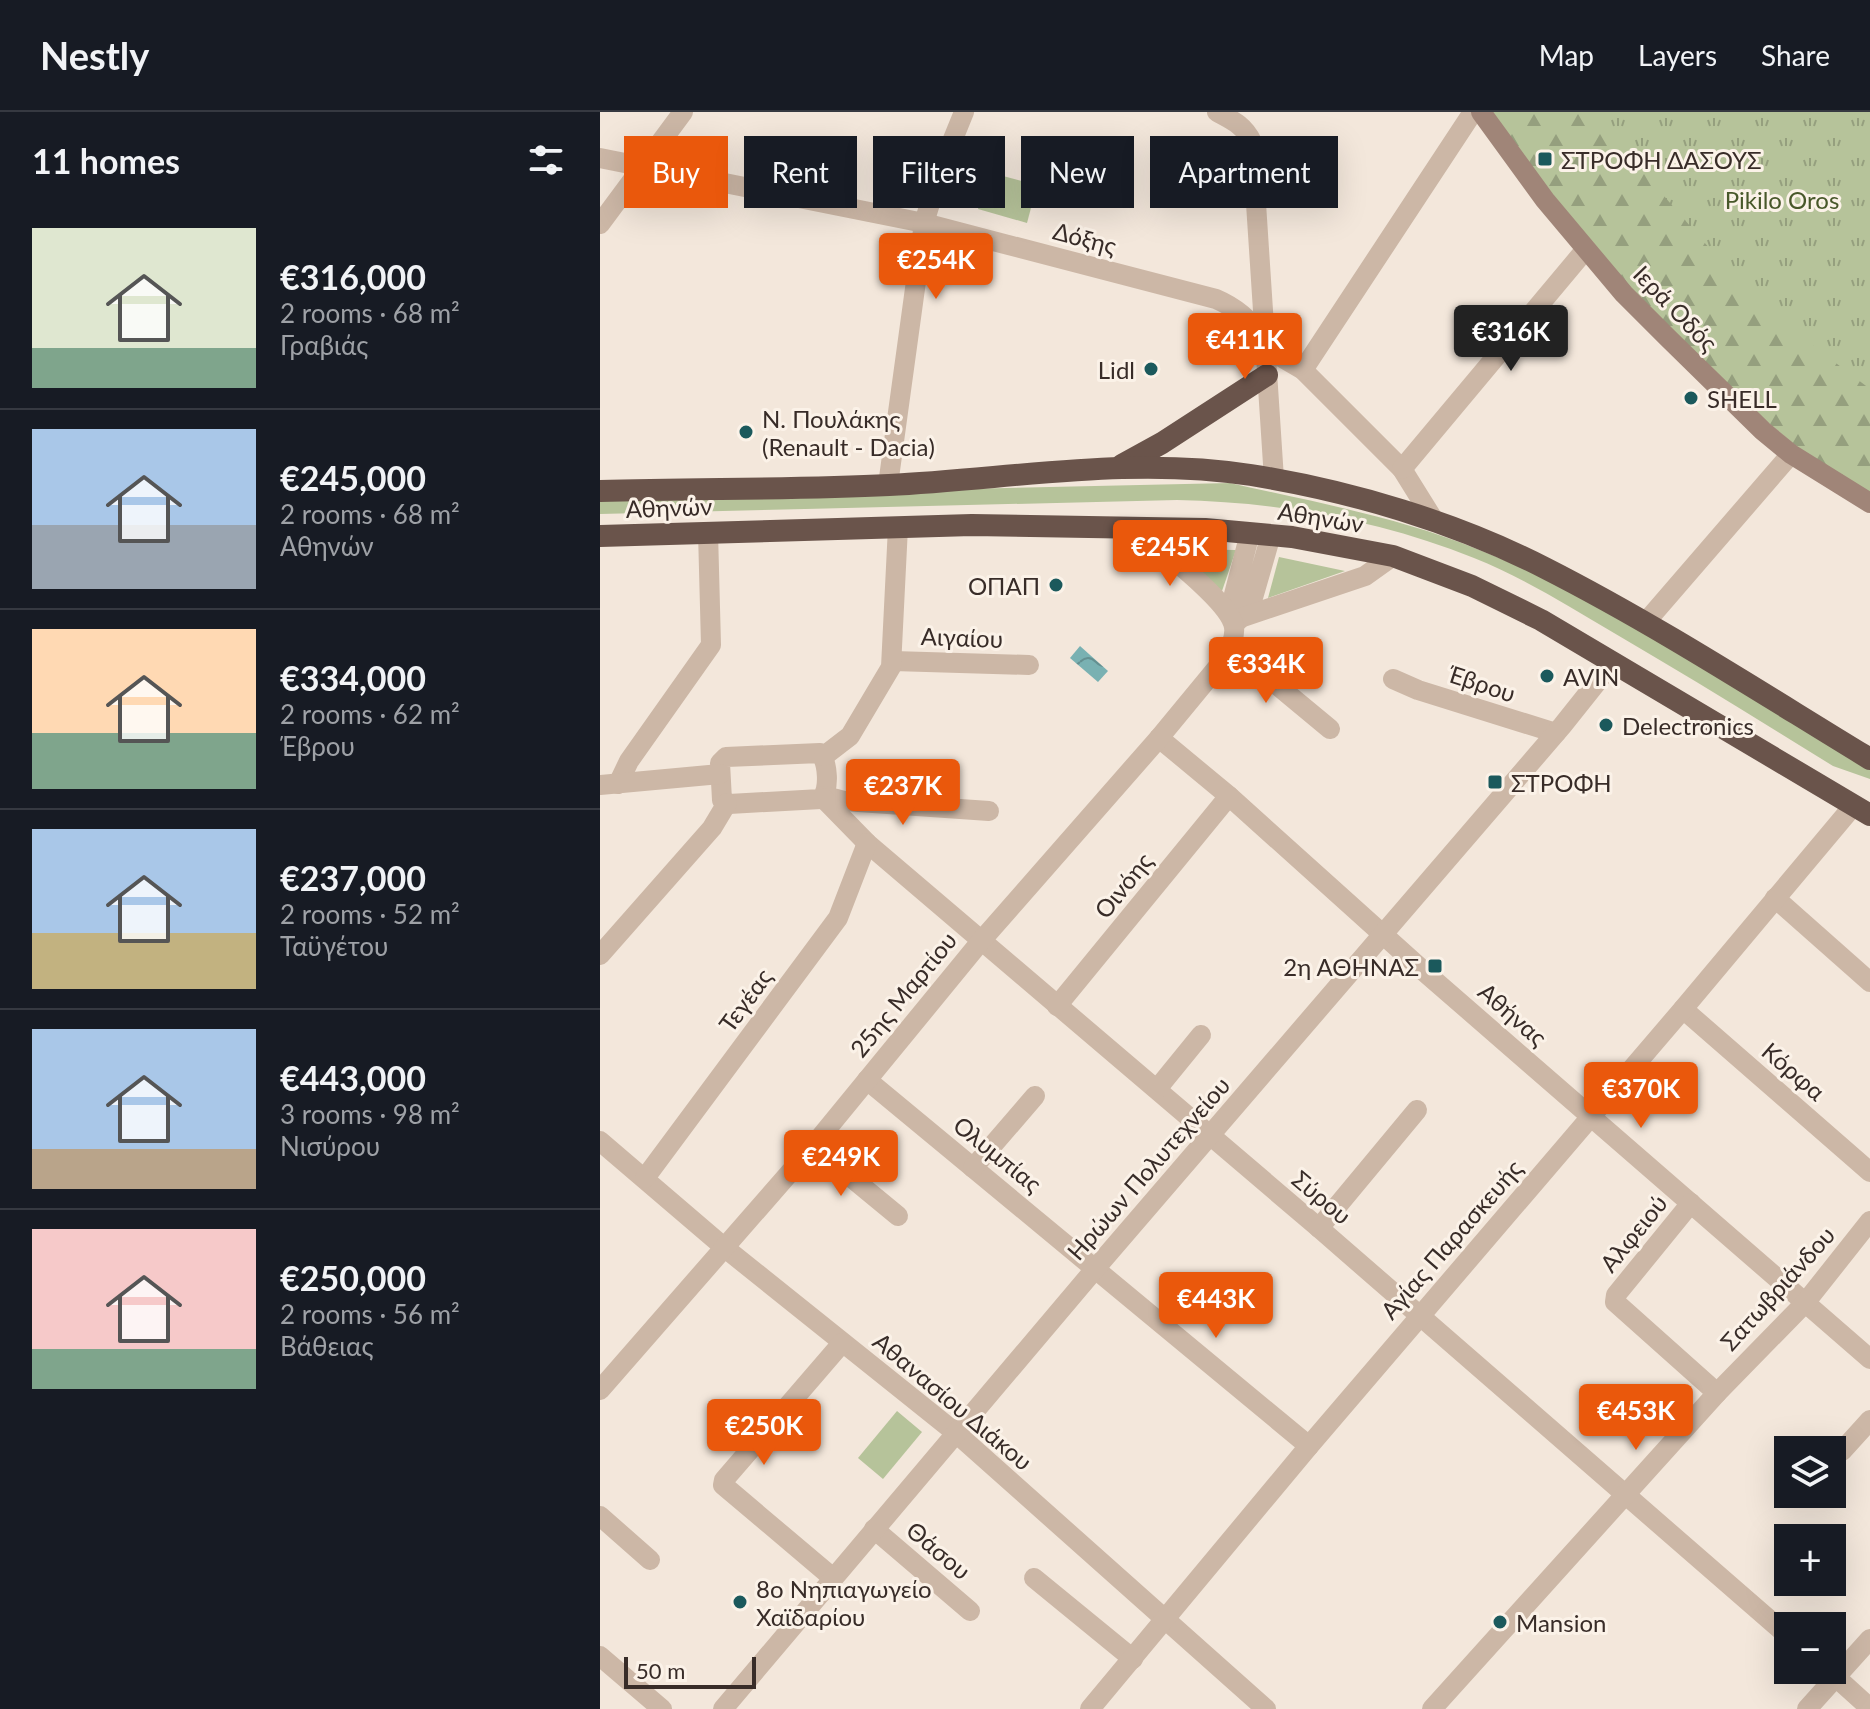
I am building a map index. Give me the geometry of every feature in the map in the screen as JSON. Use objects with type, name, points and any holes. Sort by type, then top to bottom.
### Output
[{"type":"highway","points":[[1119,467],[1201,419],[1267,375]]},
{"type":"highway","name":"Αθηνών","points":[[600,491],[888,485],[1119,467],[1180,467],[1274,479],[1435,522],[1544,567],[1645,623],[1870,759]]},
{"type":"highway","name":"Αθηνών","points":[[600,536],[972,525],[1261,534],[1335,543],[1393,556],[1472,586],[1517,608],[1862,810]]},
{"type":"main road","name":"Ιερά Οδός","points":[[1481,112],[1545,200],[1624,294],[1763,431],[1791,454],[1870,503]]},
{"type":"street","points":[[665,136],[683,112]]},
{"type":"street","points":[[888,485],[924,223],[964,112]]},
{"type":"street","points":[[1217,112],[1238,123],[1247,131],[1252,142],[1274,479]]},
{"type":"street","points":[[1303,370],[1473,112]]},
{"type":"street","name":"Δόξης","points":[[600,158],[624,164]]},
{"type":"street","name":"Δόξης","points":[[728,185],[924,223],[1216,299],[1244,315],[1263,341]]},
{"type":"street","points":[[600,224],[624,192]]},
{"type":"street","points":[[1402,469],[1586,249]]},
{"type":"street","points":[[1263,341],[1303,370],[1402,469],[1435,522]]},
{"type":"street","points":[[1645,623],[1791,454]]},
{"type":"street","points":[[824,756],[850,736],[893,661],[898,527]]},
{"type":"street","points":[[1135,528],[1239,621],[1365,576],[1393,556]]},
{"type":"street","points":[[606,787],[629,761],[711,645],[708,532]]},
{"type":"street","name":"25ης Μαρτίου","points":[[600,1390],[813,1146],[981,941],[1212,676],[1231,647],[1239,621],[1232,602],[1261,534]]},
{"type":"street","points":[[1231,647],[1330,729]]},
{"type":"street","name":"Αιγαίου","points":[[893,661],[1029,665]]},
{"type":"street","name":"Ηρώων Πολυτεχνείου","points":[[723,1709],[1095,1269],[1556,733],[1613,662]]},
{"type":"street","name":"Έβρου","points":[[1393,679],[1418,690],[1556,733]]},
{"type":"street","name":"Αθήνας","points":[[1159,738],[1870,1359]]},
{"type":"street","points":[[824,756],[817,752],[726,757],[720,763],[721,797],[727,803],[824,797],[989,811]]},
{"type":"street","points":[[824,756],[827,791],[824,797]]},
{"type":"street","points":[[606,787],[720,774]]},
{"type":"street","name":"Οινόης","points":[[1057,1006],[1229,796]]},
{"type":"street","name":"Σύρου","points":[[824,797],[867,843],[1319,1228],[1774,1624]]},
{"type":"street","points":[[600,955],[712,828],[727,803]]},
{"type":"street","name":"Αγίας Παρασκευής","points":[[1090,1709],[1775,898],[1862,810]]},
{"type":"street","name":"Τεγέας","points":[[645,1178],[838,918],[867,843]]},
{"type":"street","points":[[1775,898],[1870,982]]},
{"type":"street","name":"Κόρφα","points":[[1683,1009],[1870,1172]]},
{"type":"street","points":[[1157,1089],[1201,1035]]},
{"type":"street","name":"Ολυμπίας","points":[[867,1080],[1309,1446]]},
{"type":"street","points":[[973,1168],[1035,1096]]},
{"type":"street","points":[[1319,1228],[1417,1110]]},
{"type":"street","name":"Αθανασίου Διάκου","points":[[600,1141],[725,1248],[956,1433],[1266,1709]]},
{"type":"street","points":[[813,1146],[898,1216]]},
{"type":"street","name":"Αλφειού","points":[[1691,1203],[1616,1295],[1615,1302],[1717,1393]]},
{"type":"street","name":"Σατωβριάνδου","points":[[1432,1709],[1717,1393],[1805,1303],[1870,1221]]},
{"type":"street","points":[[833,1578],[723,1485],[724,1480],[842,1343]]},
{"type":"street","points":[[1846,1447],[1870,1420]]},
{"type":"street","points":[[600,1516],[650,1560]]},
{"type":"street","name":"Θάσου","points":[[874,1529],[970,1611]]},
{"type":"street","points":[[1034,1578],[1133,1659]]},
{"type":"street","points":[[1846,1660],[1870,1639]]},
{"type":"street","points":[[600,1656],[662,1709]]},
{"type":"street","points":[[1807,1709],[1824,1684]]},
{"type":"street","points":[[1844,1684],[1870,1708]]},
{"type":"green space","points":[[1481,112],[1870,112],[1870,503],[1850,492],[1668,338]]},
{"type":"green space","name":"Pikilo Oros","points":[[1591,112],[1870,112],[1870,389],[1757,303]]},
{"type":"green space","points":[[1005,177],[1021,181],[1021,208],[1031,208],[1027,223],[978,209],[1005,208]]},
{"type":"green space","points":[[1230,483],[1417,528],[1529,571],[1678,650],[1870,769],[1870,779],[1833,766],[1642,649],[1510,574],[1438,545],[1365,523],[1291,509],[1177,500],[600,514],[600,497]]},
{"type":"green space","points":[[1171,549],[1236,550],[1222,591]]},
{"type":"green space","points":[[1279,557],[1345,571],[1268,598]]},
{"type":"green space","points":[[897,1411],[922,1432],[883,1479],[858,1458]]},
{"type":"water","points":[[1080,646],[1108,671],[1098,682],[1070,658]]},
{"type":"place","name":"ΣΤΡΟΦΗ ΔΑΣΟΥΣ","points":[[1545,159]]},
{"type":"place","name":"Lidl","points":[[1151,369]]},
{"type":"place","name":"SHELL","points":[[1691,398]]},
{"type":"place","name":"Ν. Πουλάκης (Renault - Dacia)","points":[[746,432]]},
{"type":"place","name":"ΟΠΑΠ","points":[[1056,585]]},
{"type":"place","name":"AVIN","points":[[1547,676]]},
{"type":"place","name":"Delectronics","points":[[1606,725]]},
{"type":"place","name":"ΣΤΡΟΦΗ","points":[[1495,782]]},
{"type":"place","name":"2η ΑΘΗΝΑΣ","points":[[1435,966]]},
{"type":"place","name":"8ο Νηπιαγωγείο Χαϊδαρίου","points":[[740,1602]]},
{"type":"place","name":"Mansion","points":[[1500,1622]]}]
